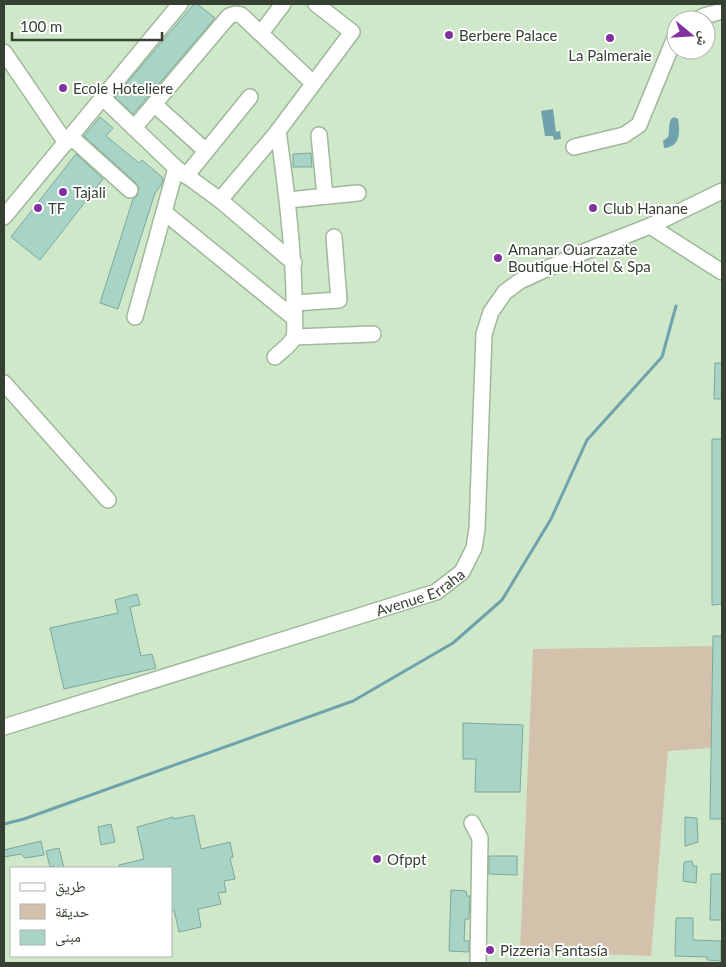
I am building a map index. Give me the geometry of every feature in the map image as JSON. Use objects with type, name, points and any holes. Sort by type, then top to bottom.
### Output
[{"type":"street","points":[[4,217],[180,4]]},
{"type":"street","points":[[261,33],[283,4]]},
{"type":"street","points":[[220,200],[278,131],[352,32],[316,4]]},
{"type":"street","points":[[134,128],[229,16],[235,14],[241,15],[313,83]]},
{"type":"street","points":[[4,52],[69,140],[130,190]]},
{"type":"street","points":[[574,146],[624,135],[639,125],[666,60]]},
{"type":"street","points":[[135,317],[164,212],[181,172],[206,151],[250,97]]},
{"type":"street","points":[[103,98],[181,172],[220,200],[294,263]]},
{"type":"street","points":[[154,104],[206,151]]},
{"type":"street","points":[[276,357],[294,337],[294,263],[288,200],[278,131]]},
{"type":"street","points":[[319,135],[326,196]]},
{"type":"street","name":"Avenue Erraha","points":[[4,727],[436,592],[462,572],[474,548],[478,529],[484,334],[491,312],[505,292],[520,281],[582,253],[650,226],[722,191]]},
{"type":"street","points":[[288,200],[358,193]]},
{"type":"street","points":[[164,212],[294,310],[339,300],[334,237]]},
{"type":"street","points":[[650,226],[722,272]]},
{"type":"street","points":[[294,337],[373,334]]},
{"type":"street","points":[[4,383],[108,500]]},
{"type":"street","points":[[472,823],[480,838],[478,963]]},
{"type":"green space","points":[[713,646],[711,748],[668,751],[651,956],[520,951],[533,649]]},
{"type":"water","points":[[553,109],[556,132],[560,131],[561,139],[554,140],[553,136],[545,136],[541,111]]},
{"type":"water","points":[[674,117],[678,119],[678,138],[674,145],[664,148],[663,141],[668,137],[670,121]]},
{"type":"building","points":[[194,4],[197,4],[215,18],[133,114],[115,97]]},
{"type":"building","points":[[100,117],[113,128],[106,136],[139,163],[142,160],[163,178],[162,184],[155,193],[118,309],[100,303],[133,199],[137,196],[139,188],[136,183],[84,136]]},
{"type":"building","points":[[311,153],[312,167],[293,167],[293,154]]},
{"type":"building","points":[[76,154],[103,179],[40,260],[11,237]]},
{"type":"building","points":[[715,363],[722,363],[722,399],[714,399]]},
{"type":"building","points":[[712,439],[722,439],[722,604],[712,605]]},
{"type":"building","points":[[137,594],[140,605],[130,607],[141,656],[152,654],[156,668],[64,689],[50,628],[118,613],[115,600]]},
{"type":"building","points":[[713,636],[722,636],[722,819],[710,819]]},
{"type":"building","points":[[463,723],[523,725],[520,792],[475,792],[476,759],[463,759]]},
{"type":"building","points":[[194,815],[201,849],[230,842],[233,857],[230,858],[235,879],[224,881],[226,892],[218,893],[221,904],[198,909],[201,927],[179,932],[174,910],[172,911],[172,867],[119,867],[119,865],[144,859],[137,827],[173,817],[173,819]]},
{"type":"building","points":[[685,817],[697,818],[698,842],[685,846]]},
{"type":"building","points":[[111,824],[115,842],[101,845],[98,827]]},
{"type":"building","points":[[41,841],[44,855],[25,858],[21,854],[4,857],[4,850]]},
{"type":"building","points":[[59,848],[64,867],[50,867],[46,851]]},
{"type":"building","points":[[489,856],[517,856],[517,875],[489,874]]},
{"type":"building","points":[[692,861],[693,866],[697,866],[696,883],[683,881],[684,862]]},
{"type":"building","points":[[711,874],[722,874],[722,920],[710,920]]},
{"type":"building","points":[[451,890],[466,891],[467,896],[470,896],[469,919],[465,919],[464,941],[469,941],[469,952],[449,951]]},
{"type":"building","points":[[676,918],[693,918],[693,940],[721,941],[721,961],[707,960],[707,957],[675,956]]},
{"type":"waterway","points":[[4,824],[24,819],[353,701],[453,643],[502,600],[551,519],[587,440],[662,357],[676,306]]},
{"type":"place","name":"Berbere Palace","points":[[449,35]]},
{"type":"place","name":"La Palmeraie","points":[[610,38]]},
{"type":"place","name":"Ecole Hoteliere","points":[[63,88]]},
{"type":"place","name":"Tajali","points":[[63,192]]},
{"type":"place","name":"TF","points":[[38,208]]},
{"type":"place","name":"Club Hanane","points":[[593,208]]},
{"type":"place","name":"Amanar Ouarzazate Boutique Hotel & Spa","points":[[498,258]]},
{"type":"place","name":"Ofppt","points":[[377,859]]},
{"type":"place","name":"Pizzeria Fantasía","points":[[490,950]]}]
